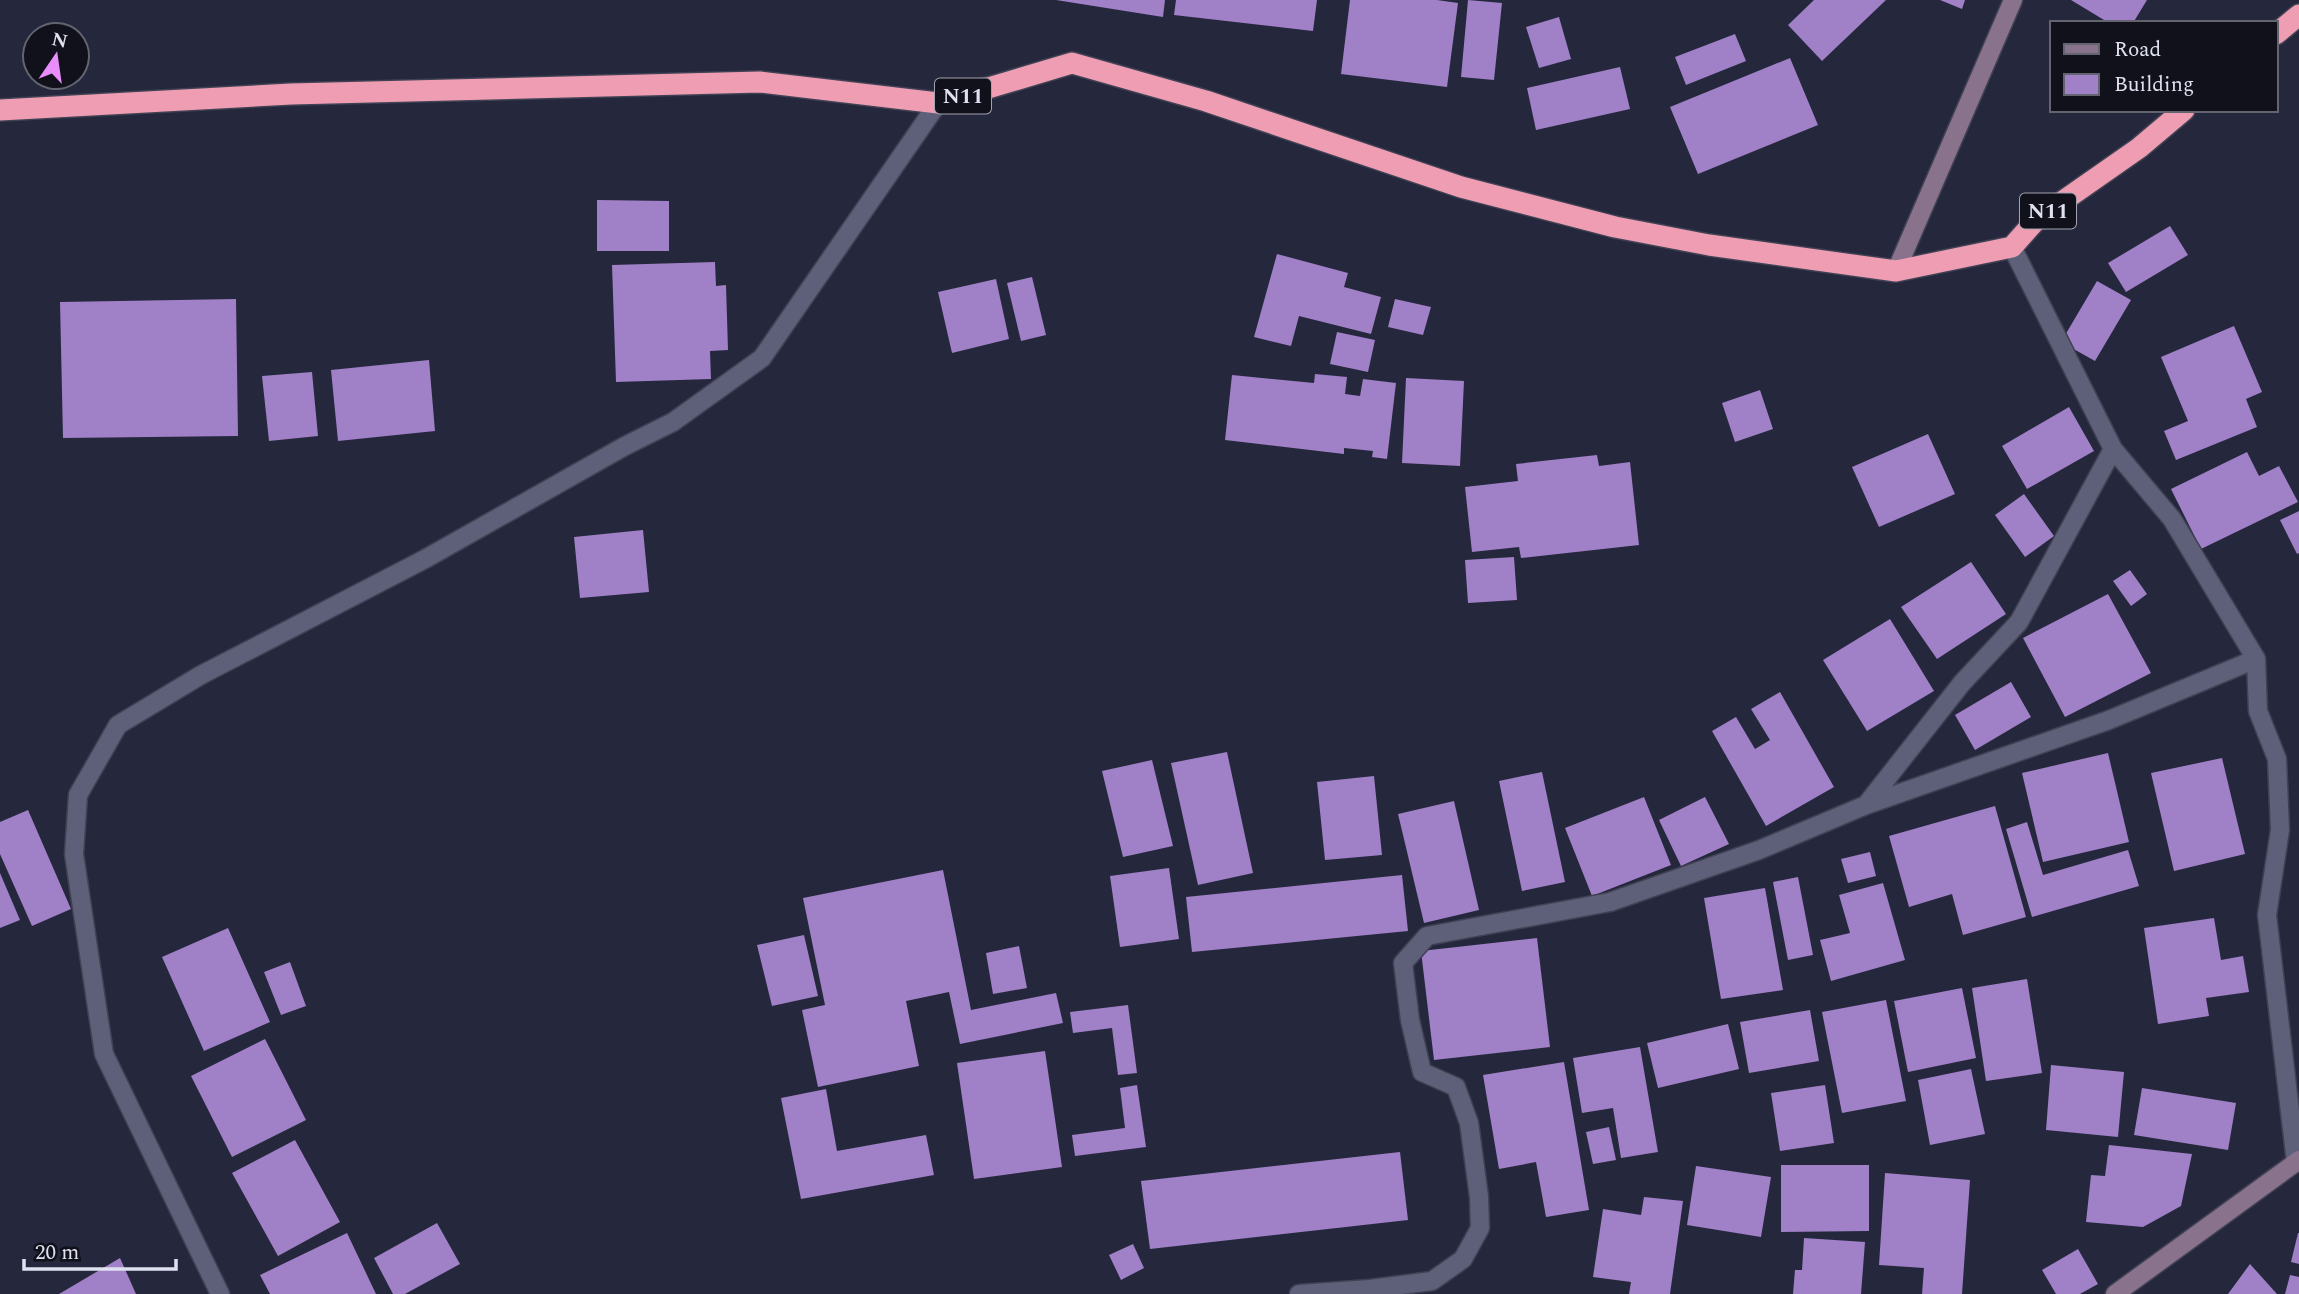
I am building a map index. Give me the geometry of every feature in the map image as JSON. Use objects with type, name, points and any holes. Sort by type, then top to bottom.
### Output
[{"type":"highway","points":[[2278,32],[2299,15]]},
{"type":"highway","name":"N11","points":[[0,110],[291,94],[760,82],[938,103],[1072,63],[1206,101],[1461,187],[1615,227],[1709,245],[1896,271],[2012,247],[2036,220],[2139,148],[2182,112]]},
{"type":"street","points":[[1896,271],[2013,0]]},
{"type":"street","points":[[220,1294],[104,1054],[74,854],[78,794],[118,725],[201,675],[425,559],[625,446],[673,422],[762,358],[938,103]]},
{"type":"street","points":[[2012,247],[2113,449],[2172,519],[2256,659],[2258,711],[2277,759],[2280,830],[2267,915],[2298,1162],[2115,1294]]},
{"type":"street","points":[[1866,805],[1962,682],[2019,622],[2113,449]]},
{"type":"street","points":[[1299,1294],[1432,1281],[1462,1259],[1480,1228],[1479,1197],[1469,1123],[1456,1087],[1422,1072],[1410,1020],[1403,963],[1427,936],[1610,901],[1759,850],[1866,805],[2109,720],[2256,659]]},
{"type":"building","points":[[1056,0],[1165,0],[1163,17]]},
{"type":"building","points":[[1176,0],[1317,0],[1313,31],[1174,15]]},
{"type":"building","points":[[1350,0],[1437,0],[1458,3],[1447,87],[1341,74]]},
{"type":"building","points":[[1468,0],[1502,3],[1494,80],[1461,77]]},
{"type":"building","points":[[1814,0],[1886,0],[1822,61],[1788,25]]},
{"type":"building","points":[[1940,0],[1965,0],[1962,9]]},
{"type":"building","points":[[2071,0],[2147,0],[2134,21],[2106,21]]},
{"type":"building","points":[[1559,17],[1571,59],[1539,68],[1526,27]]},
{"type":"building","points":[[1735,34],[1746,61],[1686,85],[1675,57]]},
{"type":"building","points":[[1790,58],[1818,125],[1698,174],[1670,107]]},
{"type":"building","points":[[1620,67],[1630,109],[1536,130],[1527,88]]},
{"type":"building","points":[[597,200],[669,201],[669,251],[597,251]]},
{"type":"building","points":[[2170,226],[2188,255],[2126,292],[2108,263]]},
{"type":"building","points":[[1277,254],[1348,273],[1344,287],[1381,297],[1371,334],[1299,316],[1291,346],[1254,337]]},
{"type":"building","points":[[715,262],[716,286],[726,285],[728,350],[710,351],[711,379],[616,382],[612,265]]},
{"type":"building","points":[[1032,277],[1046,335],[1021,341],[1007,283]]},
{"type":"building","points":[[996,279],[1009,339],[952,353],[938,292]]},
{"type":"building","points":[[2097,281],[2131,300],[2095,361],[2061,342]]},
{"type":"building","points":[[236,299],[238,436],[63,438],[60,302]]},
{"type":"building","points":[[1395,299],[1431,307],[1423,335],[1388,327]]},
{"type":"building","points":[[2234,326],[2262,392],[2246,399],[2257,427],[2176,460],[2164,431],[2188,421],[2161,357]]},
{"type":"building","points":[[1337,332],[1375,340],[1368,372],[1330,364]]},
{"type":"building","points":[[429,360],[435,431],[338,441],[331,370]]},
{"type":"building","points":[[312,372],[318,436],[269,441],[262,376]]},
{"type":"building","points":[[1315,374],[1347,377],[1345,394],[1360,396],[1363,379],[1396,383],[1387,459],[1372,457],[1373,451],[1344,448],[1344,454],[1225,440],[1232,375],[1314,383]]},
{"type":"building","points":[[1406,378],[1464,381],[1460,466],[1402,463]]},
{"type":"building","points":[[1760,390],[1773,429],[1735,442],[1722,403]]},
{"type":"building","points":[[2069,407],[2094,451],[2027,489],[2002,446]]},
{"type":"building","points":[[1928,434],[1955,494],[1879,527],[1852,467]]},
{"type":"building","points":[[2247,452],[2259,476],[2279,466],[2298,502],[2201,549],[2171,489]]},
{"type":"building","points":[[1597,455],[1599,466],[1630,462],[1639,545],[1521,558],[1519,547],[1472,552],[1465,487],[1518,481],[1516,464]]},
{"type":"building","points":[[2024,494],[2054,536],[2025,557],[1995,515]]},
{"type":"building","points":[[2299,511],[2299,553],[2297,554],[2280,520]]},
{"type":"building","points":[[643,530],[649,592],[580,598],[574,537]]},
{"type":"building","points":[[1514,557],[1517,600],[1468,603],[1465,560]]},
{"type":"building","points":[[1971,562],[2006,614],[1937,659],[1901,607]]},
{"type":"building","points":[[2130,570],[2147,594],[2131,606],[2113,581]]},
{"type":"building","points":[[2108,594],[2151,673],[2065,717],[2023,638]]},
{"type":"building","points":[[1890,619],[1934,691],[1867,731],[1823,660]]},
{"type":"building","points":[[2011,682],[2031,717],[1975,750],[1955,715]]},
{"type":"building","points":[[1780,692],[1834,787],[1766,826],[1712,731],[1736,717],[1755,749],[1770,740],[1751,709]]},
{"type":"building","points":[[1227,752],[1253,873],[1198,885],[1171,763]]},
{"type":"building","points":[[2108,753],[2129,842],[2043,862],[2022,773]]},
{"type":"building","points":[[2222,758],[2245,854],[2174,871],[2151,773]]},
{"type":"building","points":[[1152,760],[1173,846],[1123,857],[1102,771]]},
{"type":"building","points":[[1542,772],[1565,882],[1522,891],[1499,781]]},
{"type":"building","points":[[1374,776],[1382,855],[1325,860],[1317,782]]},
{"type":"building","points":[[1644,797],[1671,865],[1592,896],[1565,828]]},
{"type":"building","points":[[1705,797],[1729,844],[1681,866],[1659,820]]},
{"type":"building","points":[[1454,801],[1479,910],[1424,923],[1398,814]]},
{"type":"building","points":[[1995,806],[2026,917],[1963,935],[1952,894],[1909,907],[1889,836]]},
{"type":"building","points":[[28,810],[71,909],[32,926],[0,854],[0,822]]},
{"type":"building","points":[[2027,822],[2043,875],[2128,850],[2139,886],[2032,917],[2006,829]]},
{"type":"building","points":[[1870,852],[1876,876],[1848,883],[1841,859]]},
{"type":"building","points":[[1169,868],[1179,939],[1120,947],[1110,876]]},
{"type":"building","points":[[943,870],[971,1010],[1056,993],[1063,1023],[960,1044],[949,992],[906,1001],[919,1066],[818,1087],[802,1010],[825,1005],[803,898]]},
{"type":"building","points":[[0,873],[20,920],[0,928]]},
{"type":"building","points":[[1402,875],[1408,931],[1192,952],[1186,897]]},
{"type":"building","points":[[1798,877],[1813,955],[1788,960],[1773,882]]},
{"type":"building","points":[[1883,883],[1905,960],[1831,981],[1820,940],[1850,933],[1839,895]]},
{"type":"building","points":[[1765,888],[1783,990],[1721,999],[1704,898]]},
{"type":"building","points":[[2214,918],[2221,960],[2243,956],[2249,992],[2206,998],[2209,1016],[2158,1024],[2144,928]]},
{"type":"building","points":[[228,928],[270,1022],[204,1051],[162,957]]},
{"type":"building","points":[[804,935],[818,996],[772,1006],[757,945]]},
{"type":"building","points":[[1537,938],[1550,1047],[1434,1060],[1421,951]]},
{"type":"building","points":[[1019,946],[1027,988],[993,994],[986,953]]},
{"type":"building","points":[[290,962],[306,1006],[281,1015],[264,972]]},
{"type":"building","points":[[2027,979],[2042,1073],[1986,1081],[1972,988]]},
{"type":"building","points":[[1962,988],[1976,1058],[1908,1072],[1894,1001]]},
{"type":"building","points":[[1886,1000],[1906,1101],[1842,1113],[1822,1012]]},
{"type":"building","points":[[1128,1005],[1137,1073],[1118,1075],[1112,1028],[1073,1033],[1070,1012]]},
{"type":"building","points":[[1810,1010],[1819,1061],[1749,1073],[1740,1022]]},
{"type":"building","points":[[1728,1024],[1739,1069],[1658,1088],[1647,1043]]},
{"type":"building","points":[[265,1039],[306,1120],[232,1157],[191,1076]]},
{"type":"building","points":[[1640,1047],[1658,1152],[1621,1158],[1613,1108],[1582,1113],[1573,1058]]},
{"type":"building","points":[[1045,1051],[1062,1167],[974,1179],[957,1063]]},
{"type":"building","points":[[1564,1062],[1589,1210],[1546,1217],[1536,1162],[1499,1169],[1483,1075]]},
{"type":"building","points":[[2051,1065],[2124,1072],[2118,1137],[2046,1130]]},
{"type":"building","points":[[1971,1069],[1985,1134],[1930,1145],[1918,1080]]},
{"type":"building","points":[[1137,1085],[1146,1147],[1075,1156],[1072,1135],[1125,1128],[1120,1088]]},
{"type":"building","points":[[1825,1085],[1834,1143],[1780,1151],[1771,1093]]},
{"type":"building","points":[[2142,1088],[2236,1103],[2228,1150],[2134,1135]]},
{"type":"building","points":[[826,1089],[837,1151],[926,1135],[934,1175],[801,1199],[781,1098]]},
{"type":"building","points":[[1609,1127],[1616,1160],[1593,1164],[1586,1132]]},
{"type":"building","points":[[295,1140],[340,1222],[278,1256],[232,1173]]},
{"type":"building","points":[[2109,1145],[2192,1154],[2181,1206],[2143,1227],[2086,1222],[2091,1175],[2105,1176]]},
{"type":"building","points":[[1400,1152],[1408,1220],[1150,1249],[1141,1181]]},
{"type":"building","points":[[1781,1165],[1869,1165],[1869,1231],[1781,1232]]},
{"type":"building","points":[[1696,1166],[1771,1177],[1761,1237],[1687,1225]]},
{"type":"building","points":[[1885,1173],[1970,1180],[1962,1294],[1922,1294],[1924,1268],[1879,1265]]},
{"type":"building","points":[[1644,1197],[1683,1201],[1670,1294],[1629,1294],[1631,1282],[1593,1277],[1603,1209],[1641,1215]]},
{"type":"building","points":[[437,1223],[460,1264],[405,1294],[393,1294],[374,1258]]},
{"type":"building","points":[[347,1233],[376,1294],[270,1294],[260,1275]]},
{"type":"building","points":[[2299,1233],[2299,1264],[2291,1262]]},
{"type":"building","points":[[1804,1238],[1865,1242],[1861,1294],[1793,1294],[1795,1270],[1802,1270]]},
{"type":"building","points":[[1133,1244],[1144,1268],[1121,1280],[1109,1255]]},
{"type":"building","points":[[2078,1249],[2098,1284],[2080,1294],[2056,1294],[2042,1270]]},
{"type":"building","points":[[120,1258],[136,1294],[59,1294]]},
{"type":"building","points":[[2250,1264],[2277,1294],[2228,1294]]},
{"type":"building","points":[[2290,1275],[2299,1277],[2299,1294],[2285,1294]]}]
